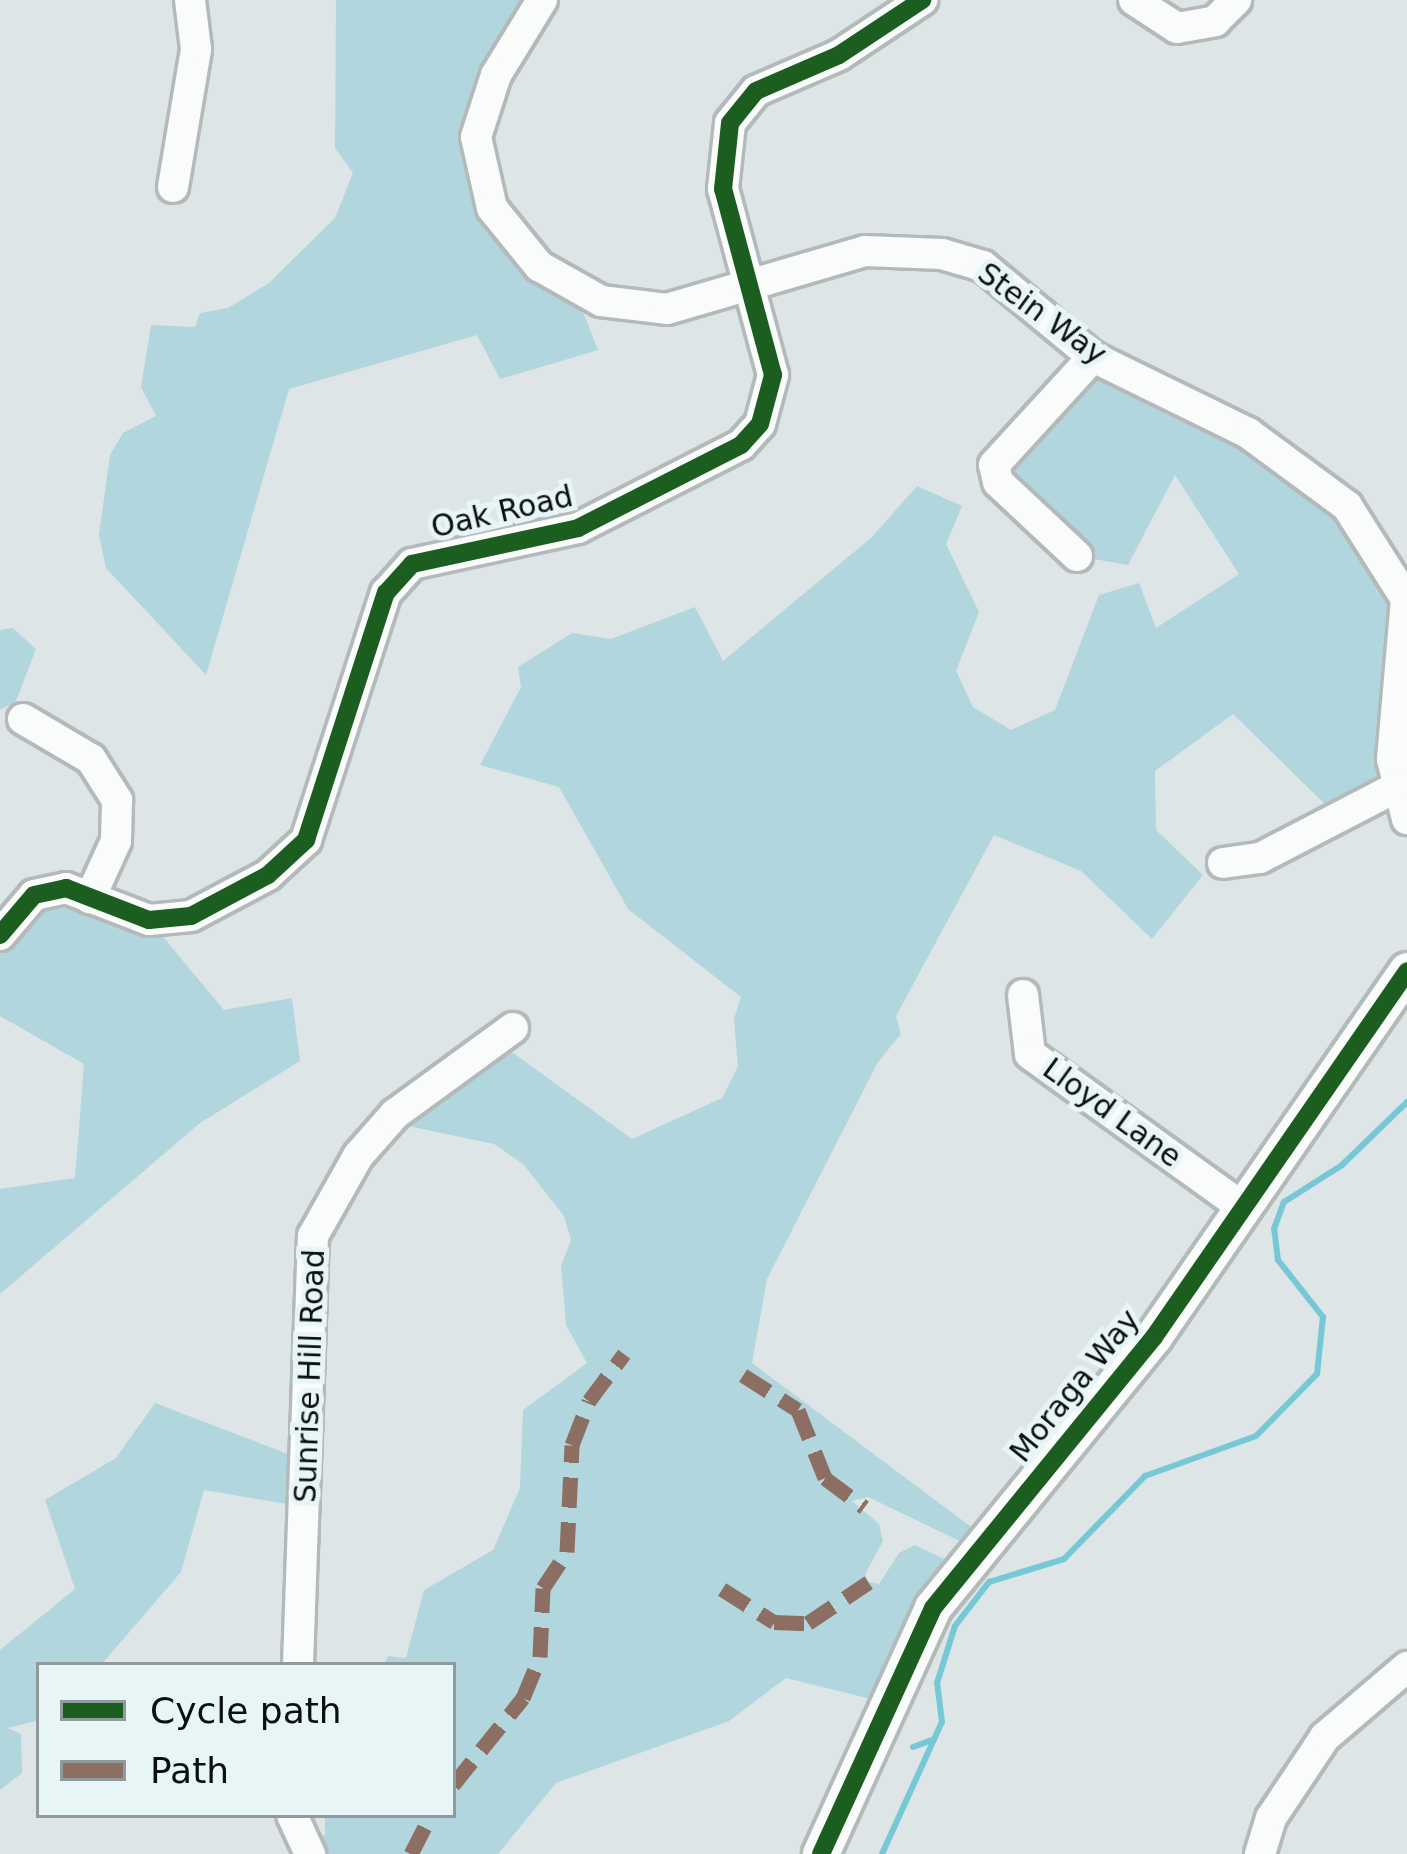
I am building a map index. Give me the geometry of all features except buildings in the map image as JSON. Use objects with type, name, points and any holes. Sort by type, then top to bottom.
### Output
[{"type":"main road","name":"Moraga Way","points":[[821,1854],[933,1608],[1154,1337],[1407,971]]},
{"type":"street","points":[[173,187],[196,49],[190,0]]},
{"type":"street","name":"Stein Way","points":[[542,0],[496,75],[476,137],[492,208],[538,266],[602,301],[667,309],[753,289],[865,251],[942,254],[983,266],[1094,357],[1248,433],[1347,506],[1382,549],[1406,599],[1395,788],[1407,819]]},
{"type":"street","name":"Oak Road","points":[[0,935],[34,895],[66,888],[149,920],[191,916],[268,874],[306,840],[386,593],[412,564],[578,529],[741,445],[773,395],[771,344],[723,189],[730,123],[756,91],[839,55],[922,0]]},
{"type":"street","points":[[1134,0],[1177,28],[1215,21],[1236,0]]},
{"type":"street","points":[[1077,556],[998,482],[994,465],[1094,357]]},
{"type":"street","points":[[23,719],[91,759],[117,800],[116,841],[90,898]]},
{"type":"street","points":[[1223,863],[1260,858],[1395,788]]},
{"type":"street","name":"Lloyd Lane","points":[[1022,995],[1030,1054],[1241,1206]]},
{"type":"street","name":"Sunrise Hill Road","points":[[298,1662],[314,1236],[358,1156],[395,1114],[513,1028]]},
{"type":"street","points":[[1260,1854],[1271,1819],[1324,1737],[1407,1666]]},
{"type":"street","points":[[293,1818],[310,1854]]},
{"type":"shaded area","points":[[336,0],[527,0],[473,88],[469,163],[578,299],[598,350],[500,379],[477,335],[289,389],[206,675],[106,568],[99,535],[110,455],[123,433],[156,416],[141,387],[151,325],[195,327],[200,313],[228,308],[269,283],[335,218],[353,173],[335,148]]},
{"type":"shaded area","points":[[1093,357],[1315,483],[1406,599],[1395,788],[1338,817],[1233,714],[1155,771],[1156,830],[1203,875],[1152,939],[1081,871],[994,835],[896,1016],[901,1034],[878,1062],[767,1279],[752,1363],[982,1535],[966,1544],[868,1497],[852,1501],[879,1524],[883,1541],[865,1574],[869,1582],[879,1584],[899,1553],[915,1545],[944,1559],[887,1703],[786,1678],[729,1721],[556,1783],[498,1854],[310,1854],[325,1834],[325,1818],[456,1818],[456,1662],[385,1662],[388,1656],[406,1658],[424,1590],[493,1550],[520,1488],[523,1410],[587,1363],[566,1325],[561,1266],[571,1240],[564,1216],[523,1164],[494,1144],[403,1125],[467,1067],[512,1052],[632,1139],[722,1098],[738,1066],[734,1019],[741,997],[628,909],[559,787],[480,765],[521,687],[518,667],[572,633],[611,639],[695,607],[723,661],[871,538],[917,486],[962,506],[946,544],[979,612],[956,671],[973,707],[1011,730],[1055,710],[1099,595],[1139,583],[1156,628],[1239,574],[1175,475],[1128,565],[1077,556],[998,482]]},
{"type":"shaded area","points":[[13,628],[36,649],[16,701],[0,710],[0,630]]},
{"type":"shaded area","points":[[34,895],[149,920],[224,1010],[292,998],[300,1061],[200,1123],[0,1294],[0,1189],[75,1178],[84,1064],[0,1016],[0,935]]},
{"type":"shaded area","points":[[155,1403],[306,1461],[305,1507],[204,1490],[181,1572],[104,1662],[36,1662],[36,1721],[8,1728],[21,1734],[22,1773],[0,1790],[0,1650],[75,1589],[45,1500],[116,1458]]},
{"type":"waterway","points":[[882,1854],[942,1722],[937,1683],[955,1626],[989,1582],[1064,1559],[1145,1476],[1256,1436],[1317,1374],[1323,1317],[1278,1260],[1274,1229],[1284,1202],[1342,1165],[1407,1102]]},
{"type":"waterway","points":[[913,1747],[932,1740]]},
{"type":"marked path","points":[[456,1781],[523,1698],[540,1657],[543,1588],[567,1552],[572,1445],[589,1401],[624,1354]]},
{"type":"marked path","points":[[743,1375],[798,1410],[825,1478],[864,1507]]},
{"type":"marked path","points":[[722,1589],[774,1622],[808,1623],[869,1582]]},
{"type":"marked path","points":[[411,1854],[429,1818]]},
{"type":"cycle path","points":[[0,935],[34,895],[66,888],[149,920],[191,916],[268,875],[306,840],[386,593],[412,564],[578,528],[741,445],[760,424],[773,375],[723,189],[730,123],[756,91],[839,55],[922,0]]},
{"type":"cycle path","points":[[821,1854],[933,1608],[1154,1337],[1407,971]]}]
